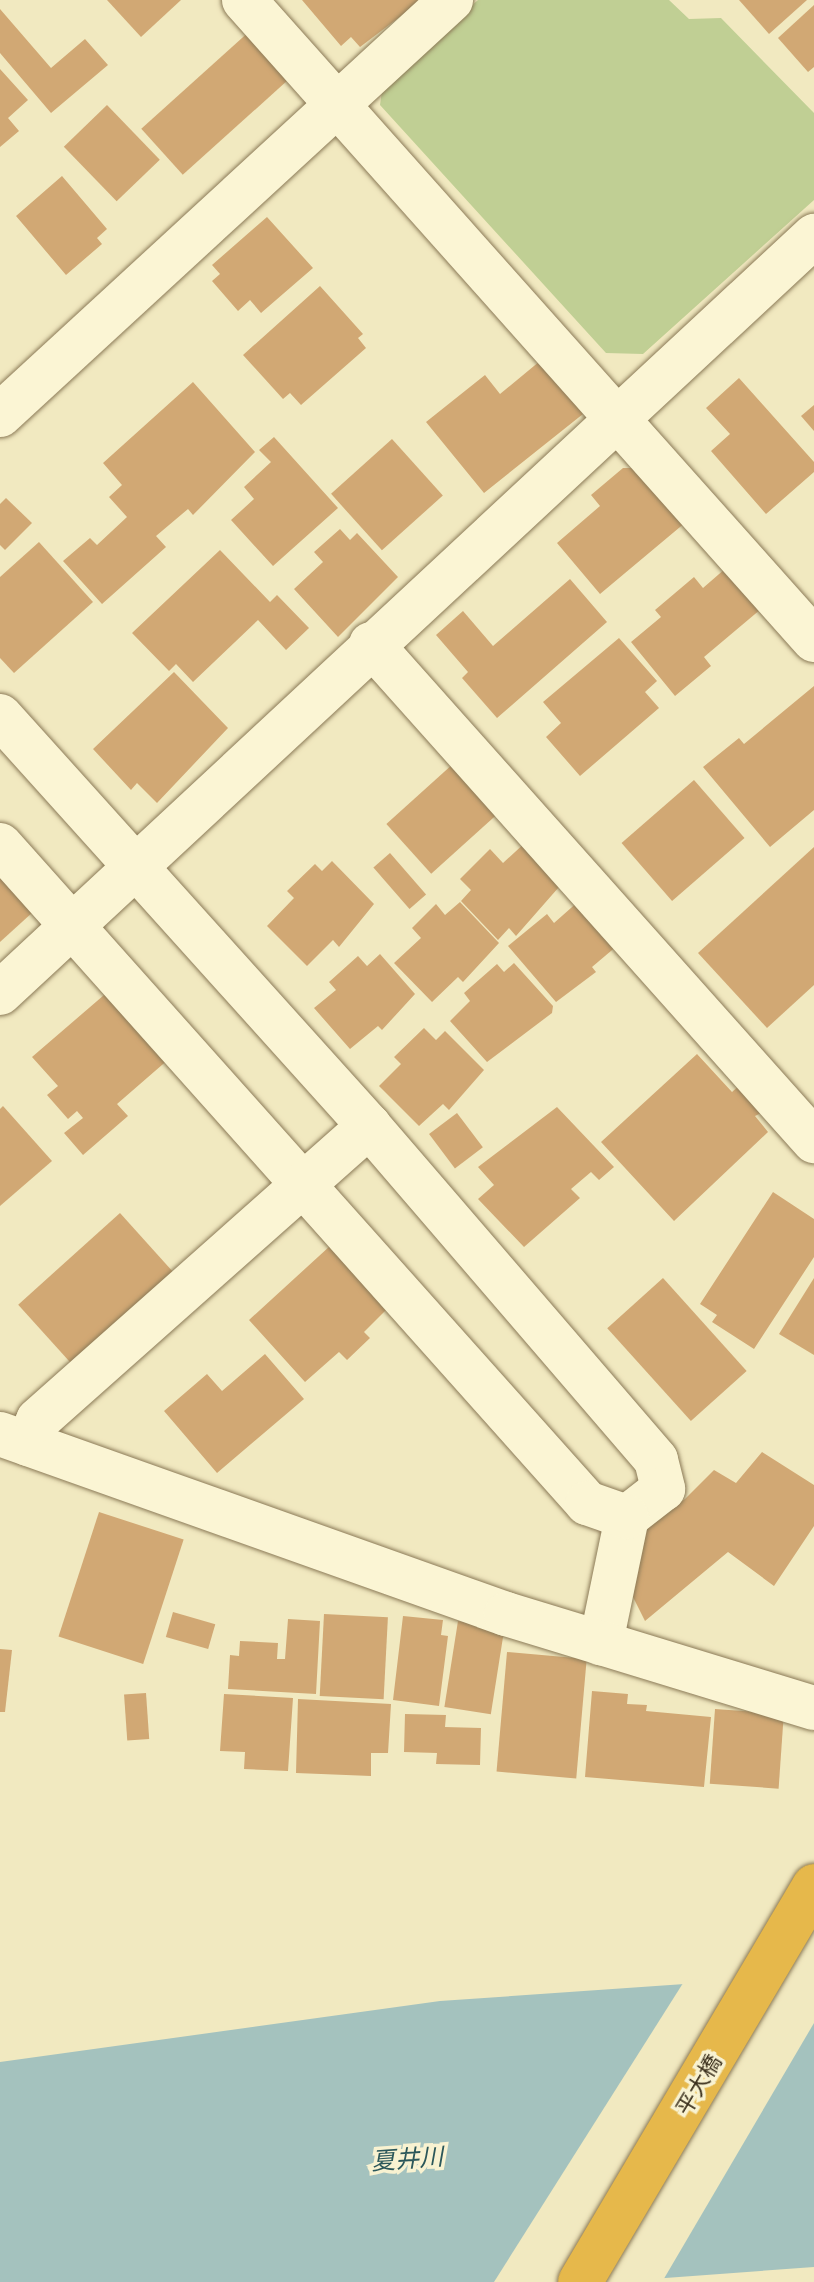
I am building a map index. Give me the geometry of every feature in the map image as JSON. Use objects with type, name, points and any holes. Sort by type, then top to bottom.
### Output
[{"type":"highway","name":"平大橋","points":[[580,2282],[814,1886]]},
{"type":"street","points":[[244,0],[337,100],[814,640]]},
{"type":"street","points":[[0,415],[337,100],[451,0]]},
{"type":"street","points":[[0,993],[371,644],[814,236]]},
{"type":"street","points":[[371,644],[814,1141]]},
{"type":"street","points":[[0,716],[134,869],[369,1126],[656,1460],[663,1489],[627,1517],[601,1643]]},
{"type":"street","points":[[0,845],[587,1503],[627,1517]]},
{"type":"street","points":[[14,1439],[305,1186],[369,1126]]},
{"type":"street","points":[[14,1439],[601,1643],[814,1708]]},
{"type":"green space","points":[[478,0],[669,0],[689,19],[721,18],[814,113],[814,200],[643,354],[606,353],[380,105],[383,84]]},
{"type":"water","name":"夏井川","points":[[814,1975],[814,2267],[611,2282],[0,2282],[0,2062],[440,2001]]},
{"type":"pier","points":[[814,1971],[814,2023],[662,2282],[494,2282],[685,1980]]},
{"type":"building","points":[[107,0],[181,0],[141,37]]},
{"type":"building","points":[[302,0],[422,0],[360,47],[351,37],[341,46]]},
{"type":"building","points":[[739,0],[807,0],[769,34]]},
{"type":"building","points":[[814,5],[814,67],[808,72],[778,38]]},
{"type":"building","points":[[0,9],[51,68],[85,39],[108,65],[51,113],[0,53]]},
{"type":"building","points":[[252,29],[293,75],[183,175],[141,129]]},
{"type":"building","points":[[0,69],[28,100],[8,118],[19,131],[0,147]]},
{"type":"building","points":[[107,105],[160,160],[117,201],[64,147]]},
{"type":"building","points":[[62,176],[107,229],[97,238],[102,244],[66,275],[16,216]]},
{"type":"building","points":[[267,217],[313,268],[261,313],[250,300],[238,311],[212,281],[220,274],[212,265]]},
{"type":"building","points":[[320,286],[363,334],[358,338],[366,348],[301,405],[290,393],[283,399],[243,355]]},
{"type":"building","points":[[540,361],[583,414],[484,493],[426,422],[485,375],[500,394]]},
{"type":"building","points":[[739,378],[814,462],[814,472],[766,514],[711,451],[730,434],[706,408]]},
{"type":"building","points":[[193,382],[255,452],[193,515],[188,509],[156,536],[166,547],[102,604],[63,561],[90,538],[97,545],[127,517],[109,497],[122,485],[103,463]]},
{"type":"building","points":[[814,405],[814,431],[801,416]]},
{"type":"building","points":[[274,437],[338,508],[273,566],[231,520],[254,499],[244,487],[271,462],[259,450]]},
{"type":"building","points":[[392,439],[443,495],[382,550],[331,494]]},
{"type":"building","points":[[623,468],[639,468],[686,522],[600,594],[557,543],[600,506],[591,495]]},
{"type":"building","points":[[6,498],[32,523],[5,550],[0,545],[0,504]]},
{"type":"building","points":[[340,529],[350,540],[357,533],[398,577],[338,637],[294,589],[323,562],[314,552]]},
{"type":"building","points":[[39,542],[93,602],[14,673],[0,658],[0,577]]},
{"type":"building","points":[[220,550],[270,602],[277,595],[309,628],[286,650],[258,620],[193,682],[176,664],[169,671],[132,633]]},
{"type":"building","points":[[726,568],[761,609],[704,657],[711,666],[675,696],[631,642],[661,617],[655,610],[694,577],[703,588]]},
{"type":"building","points":[[570,579],[607,622],[497,718],[462,678],[468,672],[436,635],[463,611],[493,646]]},
{"type":"building","points":[[619,638],[657,681],[645,692],[659,708],[580,776],[546,737],[561,723],[543,702]]},
{"type":"building","points":[[174,672],[228,728],[157,803],[137,783],[131,790],[93,749]]},
{"type":"building","points":[[814,686],[814,810],[770,847],[703,767],[739,738],[744,744]]},
{"type":"building","points":[[454,763],[499,813],[431,874],[386,824]]},
{"type":"building","points":[[694,780],[745,838],[672,901],[622,843]]},
{"type":"building","points":[[528,840],[566,879],[516,936],[509,928],[498,940],[461,901],[471,890],[460,879],[490,849],[503,863]]},
{"type":"building","points":[[814,847],[814,985],[767,1028],[698,953]]},
{"type":"building","points":[[390,853],[426,895],[409,909],[373,867]]},
{"type":"building","points":[[332,861],[374,904],[339,947],[333,940],[307,966],[267,926],[294,898],[287,891],[315,864],[322,871]]},
{"type":"building","points":[[0,874],[33,912],[0,942]]},
{"type":"building","points":[[580,900],[618,945],[592,967],[596,972],[556,1002],[508,946],[547,914],[554,923]]},
{"type":"building","points":[[460,902],[499,943],[463,982],[458,977],[432,1002],[394,963],[421,938],[412,928],[436,904],[445,915]]},
{"type":"building","points":[[380,954],[415,994],[382,1030],[378,1026],[350,1049],[314,1008],[336,990],[329,982],[358,956],[367,966]]},
{"type":"building","points":[[514,963],[553,1006],[552,1013],[487,1062],[450,1021],[470,1001],[464,993],[497,964],[504,972]]},
{"type":"building","points":[[111,989],[170,1058],[117,1104],[128,1116],[83,1155],[64,1133],[83,1118],[77,1111],[68,1119],[47,1095],[58,1086],[32,1057]]},
{"type":"building","points":[[424,1028],[436,1040],[445,1031],[484,1070],[449,1110],[443,1104],[419,1126],[379,1086],[401,1064],[394,1057]]},
{"type":"building","points":[[697,1054],[732,1092],[741,1084],[763,1112],[755,1116],[768,1132],[674,1221],[601,1142]]},
{"type":"building","points":[[3,1106],[52,1161],[0,1206],[0,1109]]},
{"type":"building","points":[[557,1107],[614,1167],[599,1180],[591,1172],[571,1189],[580,1198],[524,1247],[478,1199],[494,1185],[478,1167]]},
{"type":"building","points":[[457,1113],[483,1147],[455,1168],[429,1134]]},
{"type":"building","points":[[773,1192],[814,1219],[814,1257],[754,1349],[712,1322],[717,1315],[700,1304]]},
{"type":"building","points":[[120,1213],[174,1272],[72,1364],[18,1305]]},
{"type":"building","points":[[330,1246],[388,1308],[364,1332],[370,1338],[347,1360],[339,1352],[305,1382],[249,1320]]},
{"type":"building","points":[[663,1278],[747,1371],[691,1421],[607,1328]]},
{"type":"building","points":[[814,1278],[814,1355],[779,1334]]},
{"type":"building","points":[[265,1354],[304,1399],[217,1473],[164,1411],[207,1374],[222,1391]]},
{"type":"building","points":[[762,1452],[814,1485],[814,1526],[774,1586],[728,1552],[645,1621],[628,1587],[639,1528],[685,1499],[714,1470],[736,1483]]},
{"type":"building","points":[[99,1512],[184,1540],[143,1664],[59,1637]]},
{"type":"building","points":[[173,1612],[215,1624],[208,1649],[166,1637]]},
{"type":"building","points":[[324,1614],[388,1617],[384,1699],[320,1696]]},
{"type":"building","points":[[403,1616],[443,1620],[441,1635],[448,1636],[439,1706],[393,1700]]},
{"type":"building","points":[[288,1619],[320,1621],[316,1694],[228,1689],[230,1655],[239,1656],[240,1641],[278,1643],[277,1659],[285,1659]]},
{"type":"building","points":[[458,1621],[504,1628],[491,1714],[444,1707]]},
{"type":"building","points":[[0,1649],[12,1650],[5,1712],[0,1712]]},
{"type":"building","points":[[507,1652],[587,1659],[576,1779],[497,1772]]},
{"type":"building","points":[[592,1691],[628,1694],[627,1704],[647,1705],[646,1711],[711,1717],[704,1787],[585,1777]]},
{"type":"building","points":[[146,1693],[149,1739],[127,1740],[124,1695]]},
{"type":"building","points":[[224,1694],[293,1698],[288,1771],[244,1769],[245,1752],[220,1751]]},
{"type":"building","points":[[298,1699],[391,1704],[388,1753],[371,1753],[371,1776],[296,1773]]},
{"type":"building","points":[[715,1709],[784,1714],[779,1789],[710,1784]]},
{"type":"building","points":[[405,1714],[446,1715],[445,1727],[481,1728],[480,1765],[436,1764],[437,1753],[404,1752]]}]
